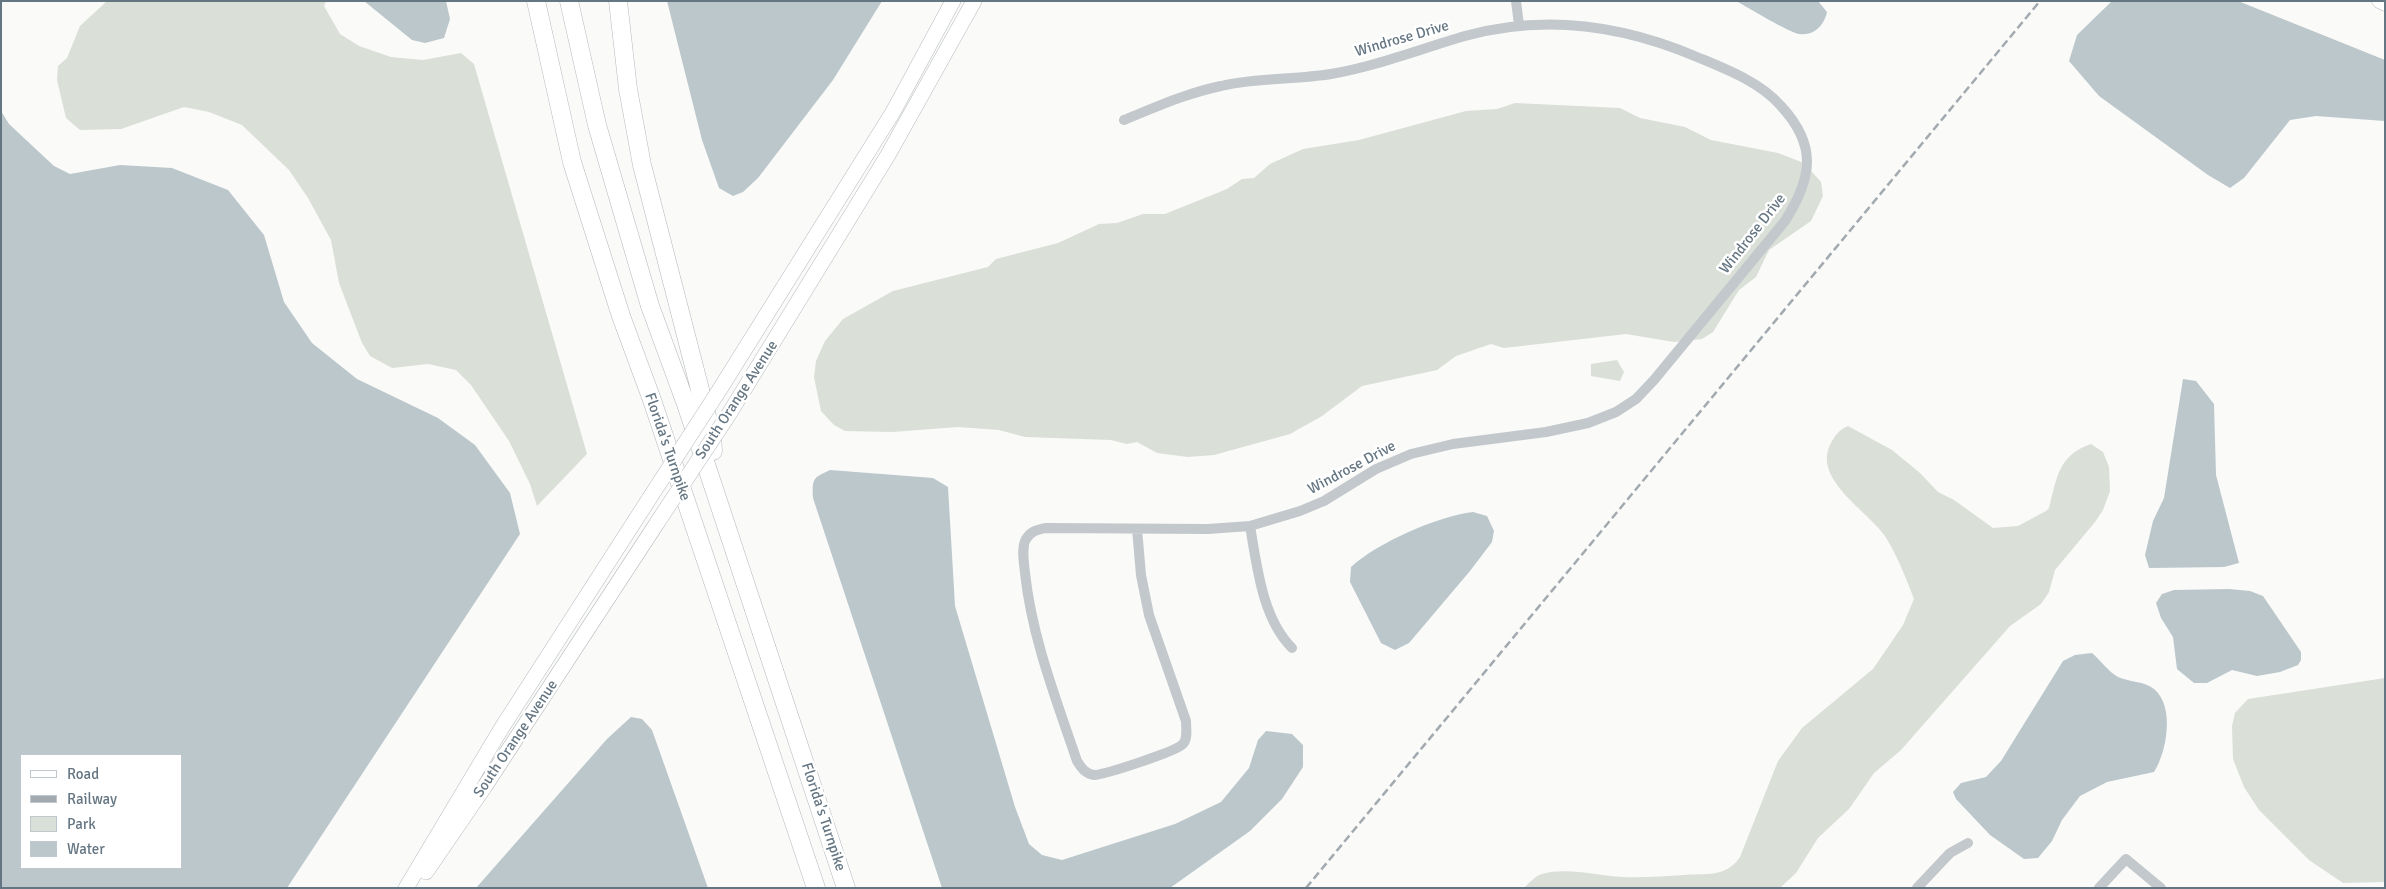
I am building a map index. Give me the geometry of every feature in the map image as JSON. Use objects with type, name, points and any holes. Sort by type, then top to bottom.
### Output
[{"type":"highway","points":[[530,1],[572,162]]},
{"type":"highway","name":"Florida's Turnpike","points":[[536,1],[572,162],[621,316],[652,400],[816,888]]},
{"type":"highway","name":"Florida's Turnpike","points":[[568,1],[595,116],[650,306],[713,486],[846,888]]},
{"type":"highway","points":[[618,1],[628,89],[642,165],[712,436],[713,486]]},
{"type":"main road","name":"South Orange Avenue","points":[[406,888],[501,729],[720,389],[893,112],[953,1]]},
{"type":"main road","name":"South Orange Avenue","points":[[415,888],[496,770],[728,414],[888,155],[974,1]]},
{"type":"main road","points":[[2380,1],[2385,4]]},
{"type":"street","points":[[1516,1],[1519,25]]},
{"type":"street","name":"Windrose Drive","points":[[1124,120],[1175,99],[1222,85],[1273,78],[1329,74],[1385,62],[1466,36],[1519,25],[1574,24],[1619,31],[1673,47],[1723,68],[1773,96],[1792,118],[1804,140],[1806,158],[1806,178],[1800,196],[1785,221],[1654,380],[1636,399],[1616,412],[1588,423],[1546,432],[1453,444],[1411,454],[1376,469],[1324,501],[1300,511],[1250,526],[1208,529],[1045,528],[1032,531],[1024,546],[1029,605],[1040,648],[1077,761],[1084,771],[1094,775],[1173,750],[1183,744],[1187,734],[1186,721],[1149,615],[1141,576],[1137,529]]},
{"type":"street","points":[[1250,526],[1265,595],[1275,624],[1284,640],[1292,648]]},
{"type":"street","points":[[1917,888],[1950,853],[1968,843]]},
{"type":"street","points":[[2099,888],[2126,859],[2161,888]]},
{"type":"green space","points":[[107,1],[326,1],[324,6],[340,34],[359,46],[391,57],[423,60],[461,53],[474,64],[587,454],[537,506],[530,484],[509,441],[471,385],[456,370],[428,364],[392,368],[370,356],[362,343],[339,283],[331,240],[308,198],[289,170],[242,125],[209,112],[184,107],[121,129],[80,130],[66,118],[57,80],[58,66],[67,58],[80,26]]},
{"type":"green space","points":[[1515,103],[1620,108],[1640,118],[1685,127],[1711,140],[1778,153],[1804,163],[1821,182],[1823,196],[1811,221],[1769,250],[1756,277],[1739,290],[1713,332],[1702,339],[1674,342],[1626,334],[1504,348],[1491,344],[1456,356],[1437,370],[1362,386],[1322,416],[1290,434],[1214,455],[1188,457],[1157,453],[1137,442],[1127,444],[1111,440],[1025,437],[999,430],[958,427],[892,432],[845,431],[834,425],[821,411],[814,377],[816,361],[825,341],[843,319],[893,291],[988,267],[996,259],[1058,243],[1099,224],[1117,223],[1143,214],[1165,214],[1227,189],[1242,179],[1254,178],[1270,164],[1303,149],[1359,140],[1466,111],[1497,109]]},
{"type":"green space","points":[[1617,360],[1624,372],[1620,381],[1591,376],[1591,364]]},
{"type":"green space","points":[[1848,426],[1892,450],[1920,473],[1938,492],[1954,500],[1993,528],[2018,526],[2046,511],[2049,508],[2057,477],[2065,461],[2072,454],[2091,444],[2103,452],[2109,467],[2110,491],[2103,510],[2095,522],[2055,570],[2049,592],[2041,604],[2010,626],[1901,750],[1874,773],[1849,809],[1818,838],[1796,873],[1780,888],[1524,888],[1537,876],[1562,871],[1638,877],[1707,874],[1728,868],[1740,857],[1778,761],[1802,728],[1873,669],[1903,625],[1914,599],[1885,536],[1845,495],[1829,471],[1827,458],[1830,445],[1838,433]]},
{"type":"green space","points":[[2385,678],[2385,882],[2343,883],[2309,860],[2259,810],[2244,787],[2233,759],[2232,726],[2235,713],[2248,699]]},
{"type":"water","points":[[364,1],[446,1],[450,19],[444,38],[425,43],[412,40]]},
{"type":"water","points":[[667,1],[882,1],[833,80],[758,178],[743,192],[733,196],[719,188],[702,140]]},
{"type":"water","points":[[1736,1],[1818,1],[1827,12],[1824,21],[1818,29],[1810,33],[1799,34],[1778,25]]},
{"type":"water","points":[[2112,1],[2238,1],[2385,60],[2385,121],[2316,116],[2290,120],[2244,178],[2230,188],[2208,175],[2099,96],[2069,61],[2077,35]]},
{"type":"water","points":[[1,111],[9,124],[54,166],[70,174],[120,165],[172,168],[228,190],[264,235],[284,302],[312,343],[357,379],[438,418],[475,445],[510,493],[520,534],[287,888],[1,888]]},
{"type":"water","points":[[2183,379],[2196,381],[2214,404],[2216,475],[2239,563],[2224,567],[2149,568],[2145,555],[2153,521],[2164,498]]},
{"type":"water","points":[[830,470],[933,478],[948,487],[955,606],[1015,807],[1029,844],[1042,855],[1062,860],[1175,824],[1221,802],[1249,768],[1258,740],[1266,731],[1292,734],[1303,745],[1303,767],[1282,799],[1250,831],[1170,888],[942,888],[813,498],[813,482],[817,477]]},
{"type":"water","points":[[1473,512],[1487,516],[1494,531],[1492,542],[1409,643],[1395,650],[1381,643],[1350,582],[1351,567],[1376,549],[1409,532],[1443,519]]},
{"type":"water","points":[[2229,589],[2250,591],[2263,596],[2301,652],[2301,660],[2298,665],[2280,672],[2257,676],[2232,670],[2207,683],[2194,683],[2177,669],[2173,637],[2161,618],[2156,603],[2162,594],[2174,590]]},
{"type":"water","points":[[2092,653],[2118,677],[2150,686],[2161,697],[2165,706],[2167,729],[2159,763],[2154,772],[2107,782],[2080,796],[2062,820],[2052,841],[2038,858],[2024,859],[1990,835],[1956,799],[1953,792],[1961,783],[1986,777],[2001,761],[2063,661],[2075,655]]},
{"type":"water","points":[[631,717],[642,719],[652,730],[708,888],[476,888],[607,739]]},
{"type":"railway","points":[[1306,888],[2040,1]]}]
